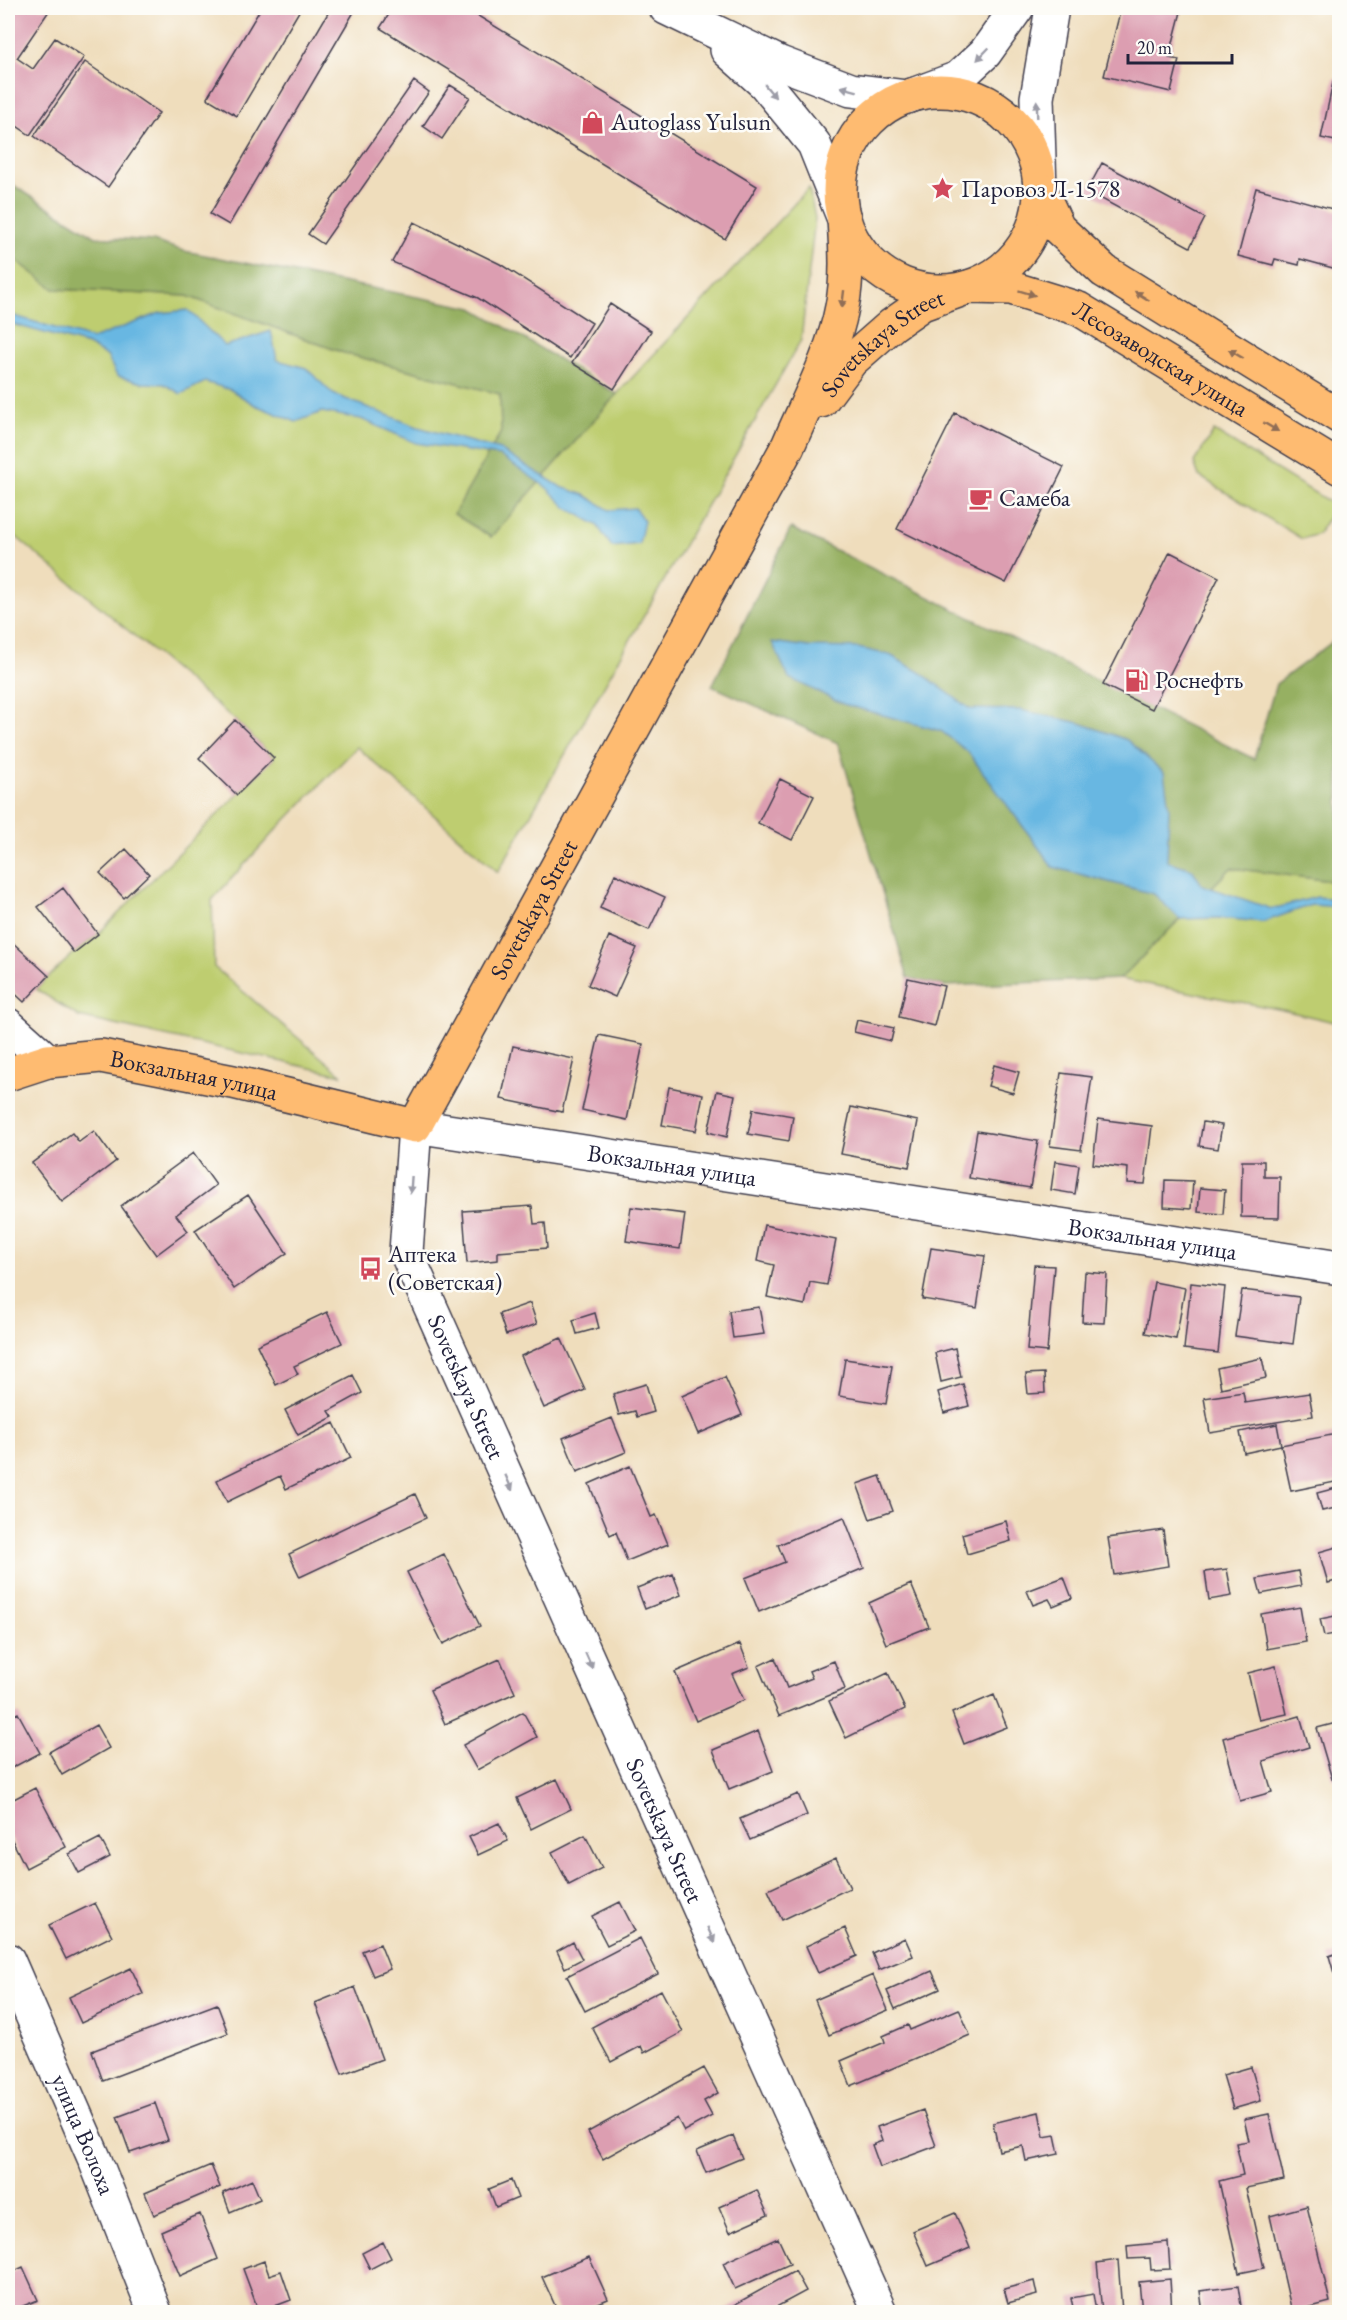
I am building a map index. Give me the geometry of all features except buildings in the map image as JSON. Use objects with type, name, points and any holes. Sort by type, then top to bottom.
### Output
[{"type":"main road","points":[[941,91],[974,97],[1004,114],[1023,135],[1037,167],[1040,189],[1035,222],[1022,249],[998,273],[969,287],[929,291],[908,287],[891,279],[870,263],[853,242],[844,219],[840,189],[844,163],[854,140],[875,116],[890,105],[907,97],[941,91]]},
{"type":"main road","name":"Лесозаводская улица","points":[[1040,189],[1058,228],[1104,271],[1340,417]]},
{"type":"main road","name":"Sovetskaya Street","points":[[415,1126],[788,446],[827,355],[842,309],[847,265],[844,219]]},
{"type":"main road","name":"Лесозаводская улица","points":[[969,287],[1011,288],[1079,309],[1340,468]]},
{"type":"main road","name":"Sovetskaya Street","points":[[788,446],[851,361],[892,325],[922,304],[969,287]]},
{"type":"main road","name":"Вокзальная улица","points":[[8,1074],[48,1061],[101,1056],[233,1082],[415,1126]]},
{"type":"street","points":[[666,8],[780,63],[851,90],[907,97],[958,78],[985,53],[1017,8]]},
{"type":"street","points":[[1040,189],[1037,98],[1052,8]]},
{"type":"street","points":[[696,23],[765,84],[814,144],[844,219]]},
{"type":"street","points":[[8,1025],[48,1061]]},
{"type":"street","name":"Вокзальная улица","points":[[415,1126],[1340,1268]]},
{"type":"street","name":"Sovetskaya Street","points":[[415,1126],[406,1252],[880,2313]]},
{"type":"street","name":"улица Волоха","points":[[8,1960],[95,2160],[155,2313]]},
{"type":"green space","points":[[8,182],[96,237],[153,241],[184,251],[473,308],[617,394],[491,537],[454,514],[501,432],[500,394],[344,353],[187,296],[54,289],[8,254]]},
{"type":"green space","points":[[809,188],[815,218],[801,340],[498,872],[357,747],[212,900],[214,967],[342,1075],[79,1017],[36,989],[98,934],[274,758],[235,720],[8,530],[8,254],[54,289],[187,296],[344,353],[500,394],[501,432],[454,514],[491,537],[617,394]]},
{"type":"green space","points":[[1214,431],[1336,506],[1318,534],[1302,539],[1199,476],[1194,462]]},
{"type":"green space","points":[[791,528],[1254,759],[1276,684],[1339,637],[1339,882],[1231,868],[1120,979],[944,986],[908,978],[838,743],[712,686]]},
{"type":"green space","points":[[1231,868],[1339,882],[1339,1023],[1120,979]]},
{"type":"water","points":[[188,310],[225,346],[271,331],[277,360],[306,368],[333,394],[418,427],[500,450],[561,487],[585,495],[609,510],[635,508],[644,521],[639,544],[612,547],[597,525],[567,508],[546,487],[500,456],[416,443],[361,419],[322,412],[296,422],[255,405],[231,390],[205,382],[181,394],[164,384],[143,383],[117,376],[107,356],[88,345],[8,323],[8,314],[92,339],[160,313]]},
{"type":"water","points":[[772,642],[809,647],[858,648],[890,655],[921,673],[970,709],[1020,710],[1080,723],[1127,740],[1164,773],[1169,808],[1167,861],[1192,869],[1202,885],[1272,909],[1317,897],[1339,899],[1339,907],[1312,905],[1263,922],[1219,918],[1180,919],[1154,894],[1053,867],[968,752],[941,731],[843,704],[789,678]]},
{"type":"place","name":"Autoglass Yulsun","points":[[593,122]]},
{"type":"place","name":"Паровоз Л-1578","points":[[943,189]]},
{"type":"place","name":"Самеба","points":[[981,498]]},
{"type":"place","name":"Роснефть","points":[[1137,680]]},
{"type":"place","name":"Аптека (Советская)","points":[[370,1268]]}]
